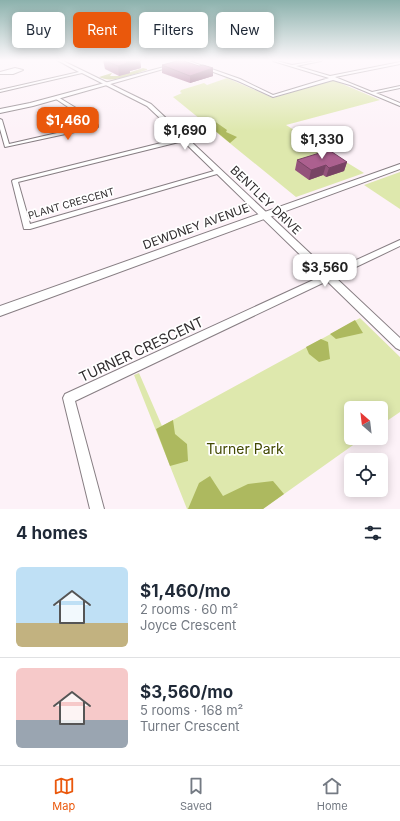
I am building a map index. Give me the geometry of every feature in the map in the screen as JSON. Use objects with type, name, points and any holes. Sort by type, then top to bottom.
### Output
[{"type":"street","points":[[0,91],[31,84]]},
{"type":"street","points":[[0,111],[31,105],[107,84]]},
{"type":"street","name":"BENTLEY DRIVE","points":[[107,84],[149,105],[400,345]]},
{"type":"street","points":[[247,84],[273,96],[313,84]]},
{"type":"street","points":[[347,84],[400,105]]},
{"type":"street","points":[[372,93],[399,85]]},
{"type":"street","points":[[0,120],[8,146],[96,126],[58,98]]},
{"type":"street","name":"PLANT CRESCENT","points":[[185,139],[15,181],[27,227],[219,171]]},
{"type":"street","name":"DEWDNEY AVENUE","points":[[0,311],[400,166]]},
{"type":"street","points":[[328,277],[400,243]]},
{"type":"street","name":"TURNER CRESCENT","points":[[98,509],[69,398],[328,277]]},
{"type":"green space","points":[[202,84],[207,85],[240,84],[273,98],[320,84],[342,84],[380,100],[286,125],[364,173],[296,197],[173,97],[182,93],[180,92],[181,90]]},
{"type":"green space","points":[[210,118],[227,130],[226,132],[237,137],[230,143],[201,119]]},
{"type":"green space","points":[[400,172],[400,209],[364,185]]},
{"type":"green space","name":"Turner Park","points":[[360,318],[400,357],[400,412],[388,420],[388,401],[344,401],[344,445],[353,445],[263,509],[187,509],[134,375],[139,373],[162,426]]},
{"type":"green space","points":[[355,320],[363,333],[336,339],[330,334]]},
{"type":"green space","points":[[321,339],[328,342],[330,359],[319,362],[309,354],[306,347]]},
{"type":"green space","points":[[173,420],[175,434],[187,444],[188,461],[170,466],[156,429]]},
{"type":"green space","points":[[210,476],[223,496],[248,484],[273,481],[284,494],[263,509],[188,509],[199,483]]},
{"type":"building","points":[[329,150],[347,162],[329,168],[326,165],[311,170],[297,160]]}]
